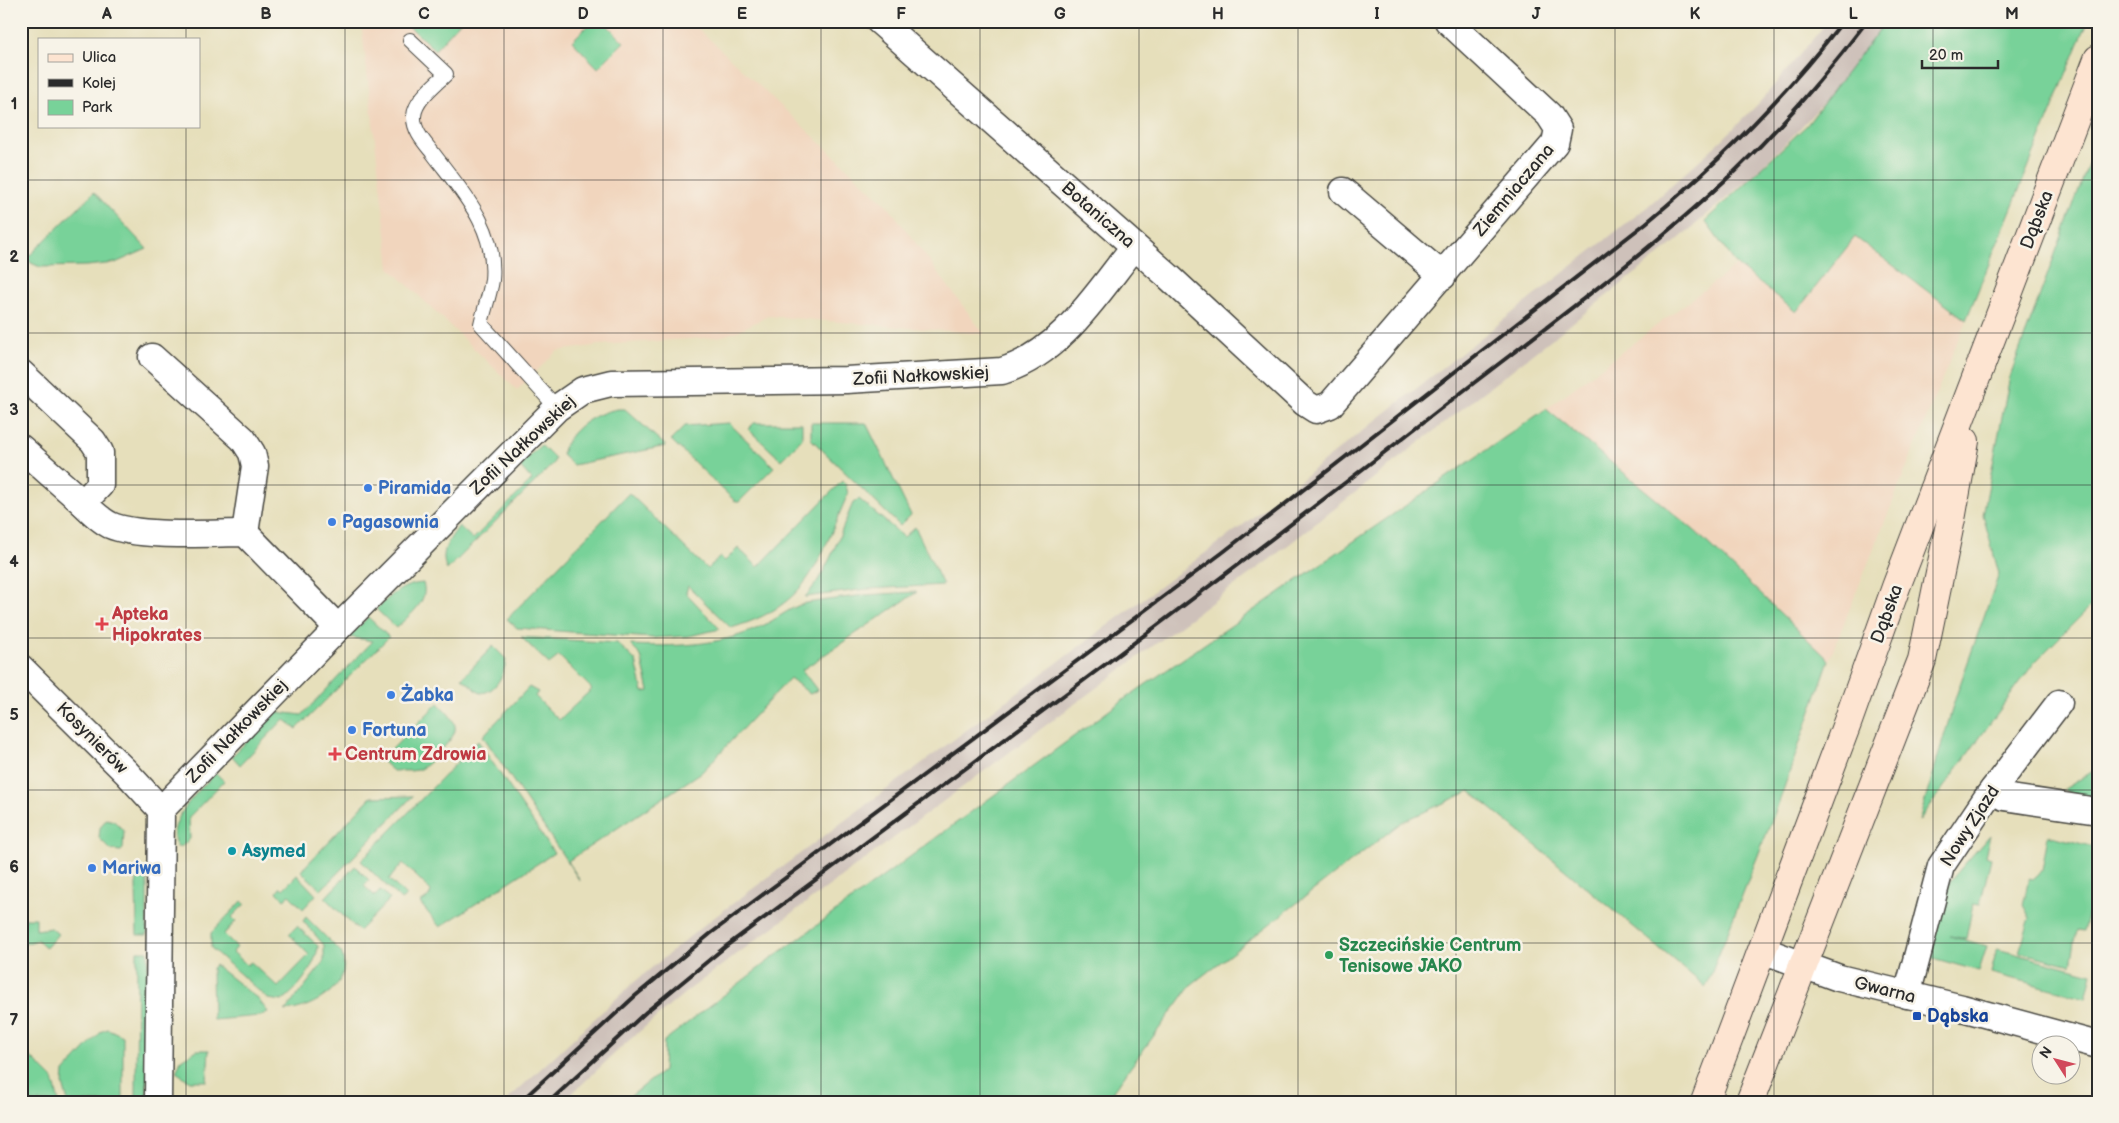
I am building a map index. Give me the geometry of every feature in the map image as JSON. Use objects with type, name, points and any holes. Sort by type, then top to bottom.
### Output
[{"type":"street","name":"Botaniczna","points":[[879,21],[1134,246],[1305,403],[1316,410]]},
{"type":"street","name":"Ziemniaczana","points":[[1316,410],[1330,406],[1555,144],[1558,128],[1549,115],[1448,21]]},
{"type":"street","name":"Dąbska","points":[[1705,1102],[2098,59]]},
{"type":"street","points":[[1344,191],[1442,276]]},
{"type":"street","name":"Zofii Nałkowskiej","points":[[160,810],[557,408],[582,390],[611,383],[846,380],[1002,371],[1022,365],[1060,336],[1134,246]]},
{"type":"street","points":[[152,358],[243,439],[252,452],[255,466],[245,533]]},
{"type":"street","points":[[21,373],[93,441],[100,452],[100,485],[83,503]]},
{"type":"street","name":"Dąbska","points":[[1750,1102],[1922,660],[1958,485],[1976,380]]},
{"type":"street","points":[[21,448],[83,503],[110,524],[133,531],[245,533],[338,628]]},
{"type":"street","name":"Kosynierów","points":[[21,668],[126,772],[160,810]]},
{"type":"street","name":"Nowy Zjazd","points":[[1907,995],[1941,866],[1993,790],[2059,703]]},
{"type":"street","points":[[1993,790],[2004,798],[2098,811]]},
{"type":"street","points":[[158,1102],[160,810]]},
{"type":"street","name":"Gwarna","points":[[1762,950],[1803,967],[1839,978],[2098,1045]]},
{"type":"lane","points":[[410,40],[446,74],[420,100],[414,115],[417,132],[469,200],[483,222],[485,230],[490,254],[492,280],[481,324],[557,408]]},
{"type":"shaded area","points":[[361,21],[690,21],[888,206],[984,334],[768,316],[738,331],[719,337],[599,345],[557,351],[517,390],[390,268]]},
{"type":"shaded area","points":[[1828,21],[1888,21],[1824,102],[1791,138],[1753,175],[1673,244],[1269,560],[686,992],[626,1043],[563,1102],[505,1102],[632,984],[704,925],[1243,525],[1647,207],[1722,140],[1759,103]]},
{"type":"shaded area","points":[[1854,237],[1966,320],[1829,660],[1695,531],[1546,409],[1737,265],[1796,312]]},
{"type":"green space","points":[[403,21],[461,21],[435,50]]},
{"type":"green space","points":[[592,21],[603,21],[624,42],[598,68],[572,41]]},
{"type":"green space","points":[[1886,21],[2088,21],[1966,320],[1855,237],[1796,312],[1737,265],[1705,221],[1807,125]]},
{"type":"green space","points":[[2098,138],[2098,599],[2034,663],[1919,821],[1956,696],[1999,574],[1983,515],[2010,376]]},
{"type":"green space","points":[[94,192],[147,249],[115,263],[40,267],[31,263],[27,258]]},
{"type":"green space","points":[[625,409],[666,446],[573,465],[562,455],[569,438],[583,424],[600,414]]},
{"type":"green space","points":[[1546,409],[1695,531],[1829,660],[1779,802],[1706,987],[1470,791],[1402,822],[1192,984],[1105,1102],[623,1102],[663,1071],[664,1041],[771,959],[1126,698]]},
{"type":"green space","points":[[729,423],[774,467],[739,502],[736,502],[671,440],[685,426]]},
{"type":"green space","points":[[754,423],[802,423],[802,439],[781,460],[748,429]]},
{"type":"green space","points":[[811,423],[866,423],[911,515],[900,526],[811,439]]},
{"type":"green space","points":[[541,445],[555,459],[553,464],[447,570],[444,553],[448,542],[459,526],[473,539],[532,480],[519,465]]},
{"type":"green space","points":[[842,481],[846,485],[848,494],[819,560],[808,578],[779,607],[758,618],[731,628],[688,586],[686,593],[720,629],[689,636],[652,638],[517,628],[507,619],[629,493],[707,569],[720,557],[725,561],[738,548],[758,567]]},
{"type":"green space","points":[[859,499],[904,537],[915,527],[943,585],[867,589],[805,597],[821,576],[853,503]]},
{"type":"green space","points":[[423,583],[424,590],[420,603],[396,628],[376,609],[403,588]]},
{"type":"green space","points":[[917,592],[802,670],[817,690],[810,694],[790,678],[702,772],[568,861],[580,881],[483,736],[529,687],[538,692],[535,696],[559,720],[592,689],[559,656],[549,664],[521,637],[617,643],[636,661],[643,692],[649,691],[641,656],[630,645],[662,646],[711,642],[727,639],[758,628],[793,608],[806,603],[865,595]]},
{"type":"green space","points":[[368,617],[389,637],[297,729],[284,719],[240,765],[232,756],[277,712],[302,715],[373,641],[349,637]]},
{"type":"green space","points":[[493,646],[506,659],[504,670],[499,681],[491,690],[480,693],[462,678]]},
{"type":"green space","points":[[438,703],[454,723],[455,728],[451,739],[420,769],[393,771],[381,760]]},
{"type":"green space","points":[[478,741],[554,853],[440,927],[420,903],[429,897],[431,891],[403,863],[389,879],[406,896],[401,900],[361,861]]},
{"type":"green space","points":[[2098,768],[2098,802],[2063,790]]},
{"type":"green space","points":[[216,773],[224,781],[189,817],[190,839],[181,847],[177,847],[174,838],[175,827],[179,817],[193,797]]},
{"type":"green space","points":[[413,796],[321,890],[301,871],[371,797]]},
{"type":"green space","points":[[106,819],[114,821],[124,831],[123,849],[121,851],[111,850],[99,838],[100,828]]},
{"type":"green space","points":[[1990,835],[1985,856],[1991,858],[1980,905],[1973,904],[1966,939],[1950,936],[1987,946],[1979,971],[1929,957],[1950,881]]},
{"type":"green space","points":[[2048,835],[2098,848],[2090,883],[2096,885],[2084,931],[2077,930],[2071,965],[2019,952],[2030,918],[2023,905],[2029,878],[2033,879],[2042,871]]},
{"type":"green space","points":[[355,866],[369,880],[364,886],[375,896],[381,890],[390,899],[359,931],[325,898]]},
{"type":"green space","points":[[147,872],[147,935],[137,935],[136,884],[138,877]]},
{"type":"green space","points":[[297,875],[316,895],[303,909],[289,895],[284,899],[277,892],[281,887],[283,889]]},
{"type":"green space","points":[[242,901],[245,904],[232,917],[236,921],[224,934],[237,947],[233,952],[247,965],[251,962],[278,987],[309,955],[289,934],[297,926],[318,946],[317,954],[310,969],[294,990],[282,1001],[268,999],[211,948],[211,933]]},
{"type":"green space","points":[[306,917],[341,952],[344,964],[342,975],[337,985],[318,1000],[307,1006],[285,1011],[324,960],[324,945],[303,921]]},
{"type":"green space","points":[[25,918],[36,918],[36,930],[51,928],[58,934],[46,948],[38,940],[21,945],[21,930],[24,930]]},
{"type":"green space","points":[[1997,949],[2092,974],[2086,998],[1991,973]]},
{"type":"green space","points":[[137,951],[148,951],[147,1102],[136,1102]]},
{"type":"green space","points":[[215,965],[258,999],[268,1012],[260,1016],[213,1020],[212,968]]},
{"type":"green space","points":[[108,1029],[123,1036],[123,1102],[68,1102],[63,1084],[64,1072],[102,1031]]},
{"type":"green space","points":[[21,1047],[53,1079],[59,1102],[21,1102]]},
{"type":"green space","points":[[197,1050],[209,1050],[207,1081],[190,1081],[176,1072],[181,1060]]},
{"type":"railway","points":[[520,1102],[634,997],[710,934],[1222,553],[1646,223],[1699,177],[1750,128],[1798,76],[1843,21]]},
{"type":"railway","points":[[549,1102],[646,1012],[725,947],[1259,548],[1550,325],[1663,235],[1753,154],[1804,99],[1867,21]]},
{"type":"place","name":"Piramida","points":[[368,488]]},
{"type":"place","name":"Pagasownia","points":[[332,522]]},
{"type":"place","name":"Apteka Hipokrates","points":[[102,624]]},
{"type":"place","name":"Żabka","points":[[391,695]]},
{"type":"place","name":"Fortuna","points":[[352,730]]},
{"type":"place","name":"Centrum Zdrowia","points":[[335,754]]},
{"type":"place","name":"Asymed","points":[[232,851]]},
{"type":"place","name":"Mariwa","points":[[92,868]]},
{"type":"place","name":"Szczecińskie Centrum Tenisowe JAKO","points":[[1329,955]]},
{"type":"place","name":"Dąbska","points":[[1917,1016]]}]
